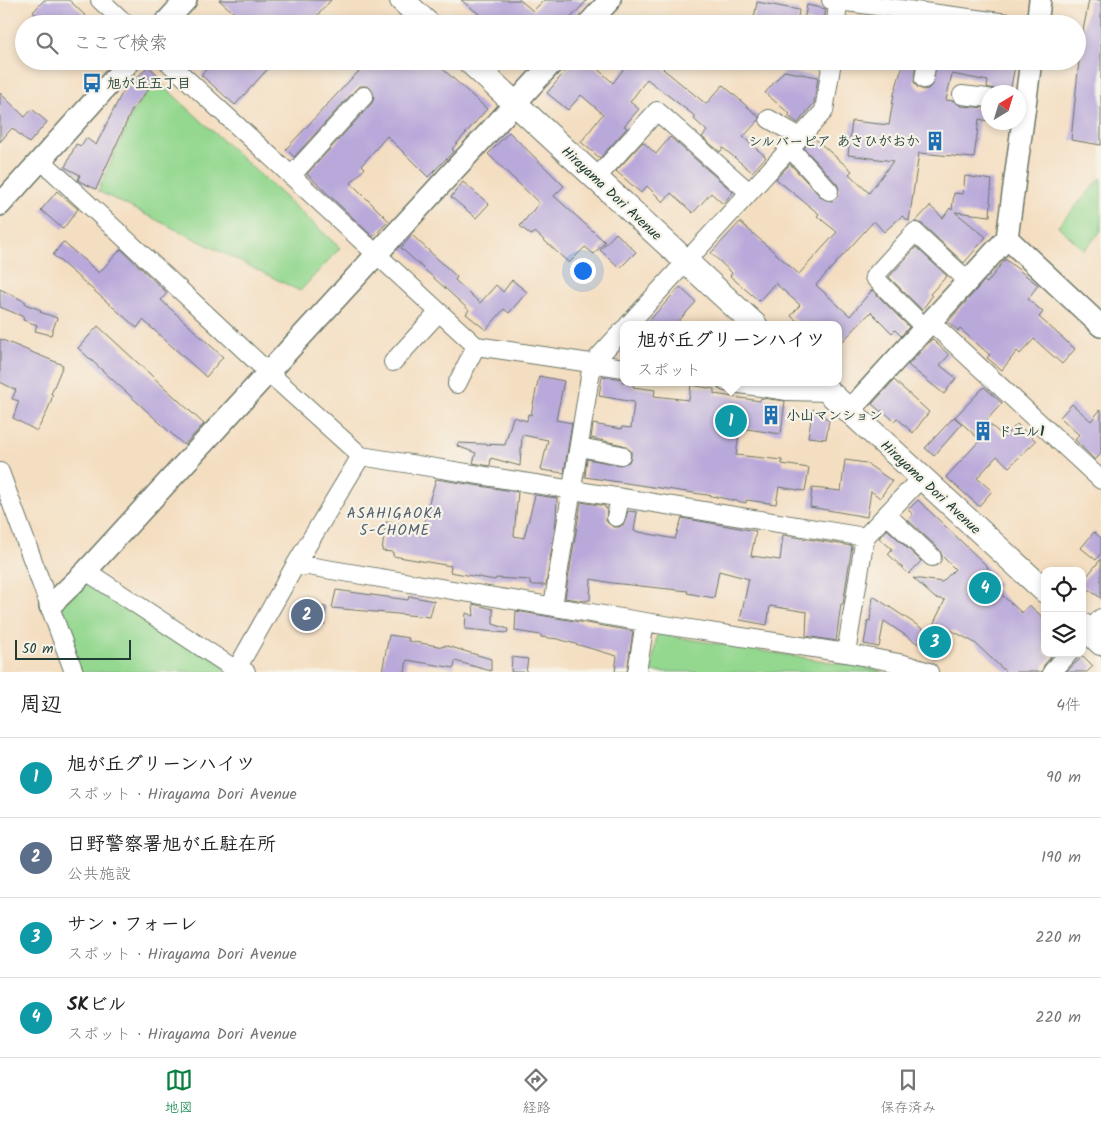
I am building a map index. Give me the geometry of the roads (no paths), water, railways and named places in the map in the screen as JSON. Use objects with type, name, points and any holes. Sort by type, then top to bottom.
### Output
[{"type":"main road","points":[[402,0],[418,15]]},
{"type":"main road","name":"Hirayama Dori Avenue","points":[[479,70],[751,321]]},
{"type":"main road","name":"Hirayama Dori Avenue","points":[[823,387],[1041,587]]},
{"type":"street","points":[[100,0],[116,15]]},
{"type":"street","points":[[172,15],[186,0]]},
{"type":"street","points":[[596,15],[610,0]]},
{"type":"street","points":[[1038,15],[1040,0]]},
{"type":"street","points":[[835,15],[834,1],[917,15]]},
{"type":"street","points":[[0,205],[122,70]]},
{"type":"street","points":[[177,70],[438,313],[476,346],[620,368]]},
{"type":"street","points":[[50,606],[86,571],[546,70]]},
{"type":"street","points":[[632,321],[824,111],[831,70]]},
{"type":"street","points":[[924,79],[926,70]]},
{"type":"street","points":[[1026,86],[1030,70]]},
{"type":"street","points":[[962,95],[981,97]]},
{"type":"street","points":[[291,176],[364,96]]},
{"type":"street","points":[[596,178],[657,111],[749,192]]},
{"type":"street","points":[[769,120],[795,143],[829,191]]},
{"type":"street","points":[[849,411],[1007,238],[1019,130]]},
{"type":"street","points":[[41,160],[269,373],[361,456],[865,537]]},
{"type":"street","points":[[968,281],[915,232],[874,277],[1101,480]]},
{"type":"street","points":[[1007,238],[1101,326]]},
{"type":"street","points":[[393,362],[438,313]]},
{"type":"street","points":[[552,606],[592,364],[620,334]]},
{"type":"street","points":[[457,384],[476,346]]},
{"type":"street","points":[[750,386],[787,392],[823,387]]},
{"type":"street","points":[[579,447],[621,455]]},
{"type":"street","points":[[86,571],[239,671],[296,564],[361,456]]},
{"type":"street","points":[[0,472],[74,672]]},
{"type":"street","points":[[846,653],[865,537],[921,478]]},
{"type":"street","points":[[616,517],[620,498]]},
{"type":"street","points":[[887,515],[932,557]]},
{"type":"street","points":[[296,564],[645,622],[846,653],[904,664],[929,672]]},
{"type":"street","points":[[637,672],[645,622]]},
{"type":"street","points":[[1052,672],[1065,657]]},
{"type":"place","name":"旭が丘五丁目","points":[[92,83]]},
{"type":"place","name":"シルバーピア あさひがおか","points":[[935,141]]},
{"type":"place","name":"小山マンション","points":[[771,415]]},
{"type":"place","name":"旭が丘グリーンハイツ","points":[[731,421]]},
{"type":"place","name":"ドエル1","points":[[983,431]]},
{"type":"place","name":"SKビル","points":[[985,588]]},
{"type":"place","name":"日野警察署旭が丘駐在所","points":[[307,615]]},
{"type":"place","name":"サン・フォーレ","points":[[935,642]]},
{"type":"district","name":"ASAHIGAOKA 5-CHOME","points":[[395,522]]}]
